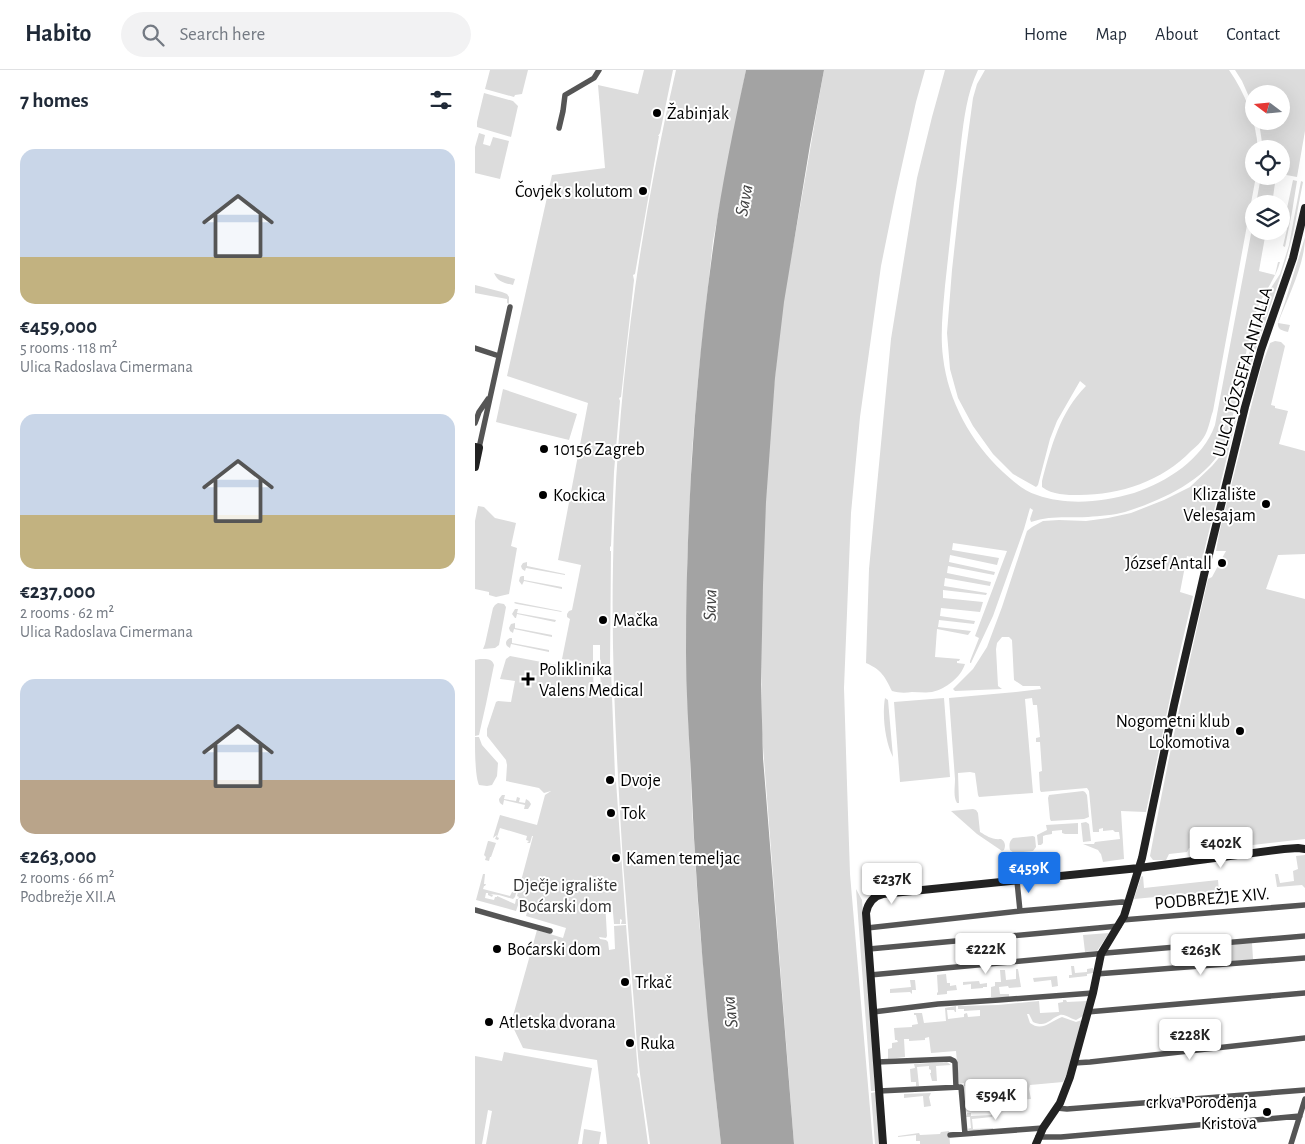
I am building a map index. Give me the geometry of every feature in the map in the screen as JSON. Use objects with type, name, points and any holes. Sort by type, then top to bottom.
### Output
[{"type":"street","points":[[559,128],[565,94],[594,78],[599,70]]},
{"type":"street","name":"ULICA JÓZSEFA ANTALLA","points":[[1037,1141],[1043,1128],[1060,1103],[1075,1063],[1101,954],[1121,923],[1143,856],[1174,705],[1245,407],[1261,350],[1293,258],[1305,208]]},
{"type":"street","points":[[475,466],[477,448],[510,307]]},
{"type":"street","points":[[475,348],[499,356]]},
{"type":"street","points":[[475,424],[477,415],[491,390]]},
{"type":"street","points":[[883,1144],[867,928],[867,908],[871,900],[879,895],[1139,868],[1284,849],[1305,849]]},
{"type":"street","points":[[1017,881],[1020,911]]},
{"type":"street","points":[[867,928],[1020,911],[1122,902],[1129,903]]},
{"type":"street","name":"PODBREŽJE XIV.","points":[[869,949],[1121,923],[1133,920],[1305,905]]},
{"type":"street","points":[[475,910],[550,931]]},
{"type":"street","points":[[871,975],[1305,936]]},
{"type":"street","points":[[1096,974],[1305,958]]},
{"type":"street","points":[[873,1012],[938,1004],[1093,993]]},
{"type":"street","points":[[1087,1012],[1305,993]]},
{"type":"street","points":[[1075,1063],[1305,1038]]},
{"type":"street","points":[[877,1062],[951,1059],[954,1061],[965,1134]]},
{"type":"street","points":[[879,1091],[959,1087]]},
{"type":"street","points":[[1057,1108],[1067,1109],[1305,1090]]},
{"type":"street","points":[[1291,1144],[1305,1099]]},
{"type":"street","points":[[1037,1141],[1300,1116]]},
{"type":"street","points":[[950,1135],[1043,1128]]},
{"type":"green space","points":[[490,70],[528,70],[522,94],[515,95],[514,97],[485,89]]},
{"type":"green space","points":[[644,70],[673,70],[658,136],[635,274],[633,275],[621,397],[619,398],[610,547],[610,668],[600,668],[600,645],[593,645],[593,666],[591,666],[591,669],[573,666],[574,661],[562,659],[570,619],[567,617],[567,614],[572,610],[581,565],[558,560],[588,403],[507,376],[552,175],[605,168],[598,85],[638,94]]},
{"type":"green space","points":[[676,70],[746,70],[713,241],[692,451],[687,565],[687,686],[692,808],[699,920],[721,1144],[650,1144],[637,1048],[623,863],[615,714],[613,565],[615,502],[624,378],[640,254]]},
{"type":"green space","points":[[824,70],[925,70],[916,102],[881,266],[860,417],[851,513],[844,688],[850,874],[873,1144],[794,1144],[762,734],[761,626],[765,519],[777,357],[785,293]]},
{"type":"green space","points":[[945,70],[978,70],[963,124],[945,286],[942,339],[946,373],[956,405],[971,434],[1003,472],[1028,491],[1061,501],[1085,502],[1110,499],[1134,493],[1159,483],[1193,459],[1202,448],[1215,425],[1250,240],[1264,240],[1259,271],[1275,275],[1256,313],[1227,439],[1214,461],[1192,481],[1179,489],[1125,512],[1088,517],[1052,518],[1031,522],[1033,510],[1030,508],[993,616],[971,663],[970,661],[979,638],[975,636],[1007,551],[953,543],[952,550],[999,558],[997,565],[950,555],[949,562],[995,572],[994,575],[948,566],[947,573],[991,582],[990,586],[945,578],[944,586],[987,593],[986,595],[943,590],[943,598],[983,602],[980,612],[941,608],[940,616],[975,621],[974,624],[939,620],[938,627],[971,631],[968,635],[937,629],[935,657],[960,659],[957,663],[965,664],[956,678],[948,685],[932,692],[892,691],[882,674],[876,668],[866,663],[869,569],[891,339],[917,178]]},
{"type":"green space","points":[[985,70],[1229,70],[1245,99],[1245,130],[1255,130],[1257,140],[1245,140],[1245,185],[1254,185],[1253,195],[1245,195],[1245,236],[1213,411],[1206,434],[1197,446],[1167,471],[1140,484],[1110,492],[1079,495],[1064,495],[1042,487],[1045,468],[1063,419],[1069,407],[1086,386],[1080,381],[1057,421],[1036,487],[1013,474],[993,454],[973,426],[958,398],[950,369],[947,333],[962,179],[973,98],[977,84]]},
{"type":"green space","points":[[1235,70],[1305,70],[1305,131],[1297,177],[1290,176],[1290,140],[1262,140],[1260,130],[1290,130],[1290,85],[1245,85],[1245,88]]},
{"type":"green space","points":[[484,93],[513,101],[518,106],[511,137],[477,127]]},
{"type":"green space","points":[[479,133],[485,135],[483,144],[490,146],[493,137],[509,141],[500,179],[475,173],[475,147]]},
{"type":"green space","points":[[1293,180],[1297,181],[1290,222],[1290,195]]},
{"type":"green space","points":[[1301,181],[1303,182],[1293,234],[1242,395],[1202,560],[1187,556],[1180,592],[1193,596],[1146,812],[1121,811],[1124,859],[1103,862],[1098,850],[1083,844],[1120,839],[1119,832],[1113,830],[1103,831],[1103,828],[1099,829],[1099,832],[1093,832],[1089,791],[1087,788],[1041,792],[1039,772],[1042,771],[1040,742],[1036,742],[1036,738],[1040,737],[1037,705],[1033,705],[1032,698],[1025,699],[1033,793],[979,797],[975,773],[958,773],[959,803],[957,803],[949,698],[1041,689],[1040,686],[1023,686],[1014,680],[1012,640],[1009,637],[1002,637],[997,643],[996,649],[998,686],[1002,689],[955,691],[953,689],[973,669],[987,647],[1027,531],[1043,521],[1086,521],[1131,513],[1190,487],[1212,466],[1223,453],[1228,443],[1258,313],[1280,274],[1290,240]]},
{"type":"green space","points":[[1259,185],[1275,185],[1273,195],[1258,195]]},
{"type":"green space","points":[[1305,237],[1299,269],[1278,322],[1285,302]]},
{"type":"green space","points":[[494,273],[515,279],[513,285],[499,280]]},
{"type":"green space","points":[[475,285],[507,294],[509,304],[507,299],[475,293]]},
{"type":"green space","points":[[1278,323],[1290,325],[1288,332],[1279,328]]},
{"type":"green space","name":"Nogometni klub Lokomotiva","points":[[1275,341],[1281,342],[1285,346],[1271,405],[1288,411],[1279,444],[1305,451],[1305,554],[1278,555],[1266,589],[1305,599],[1305,839],[1210,850],[1207,846],[1197,846],[1196,848],[1189,848],[1187,852],[1169,854],[1166,860],[1153,860],[1150,856],[1163,786],[1208,579],[1212,577],[1219,564],[1224,564],[1221,560],[1226,551],[1216,551],[1219,534],[1261,368],[1270,343]]},
{"type":"green space","points":[[503,389],[577,414],[569,440],[496,422]]},
{"type":"green space","points":[[478,506],[484,507],[495,518],[516,523],[511,546],[517,548],[509,594],[496,597],[489,595],[489,592],[475,589],[475,521]]},
{"type":"green space","points":[[527,562],[527,566],[565,575],[526,568],[525,571],[521,566]]},
{"type":"green space","points":[[524,576],[524,580],[562,587],[562,589],[524,581],[522,585],[519,581]]},
{"type":"green space","points":[[515,602],[561,611],[562,612],[517,604]]},
{"type":"green space","points":[[498,603],[504,604],[506,607],[499,645],[495,648],[483,649],[493,608]]},
{"type":"green space","points":[[515,609],[518,609],[517,613],[556,620],[555,622],[517,614],[515,618],[512,614]]},
{"type":"green space","points":[[515,623],[515,628],[552,635],[552,637],[514,629],[513,633],[509,628],[511,624]]},
{"type":"green space","points":[[512,638],[512,643],[549,650],[549,652],[511,644],[510,648],[506,643]]},
{"type":"green space","name":"Dječje igralište Boćarski dom","points":[[510,656],[593,670],[594,693],[601,692],[600,669],[611,669],[614,781],[616,781],[626,924],[621,924],[622,920],[620,919],[620,924],[614,924],[612,901],[605,901],[607,936],[606,938],[599,937],[608,942],[609,950],[615,949],[614,926],[626,925],[637,1074],[648,1144],[607,1144],[597,1060],[523,1048],[511,1023],[537,930],[563,938],[566,928],[526,916],[529,904],[519,902],[516,911],[476,900],[483,874],[485,874],[484,884],[486,884],[483,889],[510,896],[514,892],[513,889],[517,890],[513,899],[490,894],[493,895],[492,897],[488,893],[486,893],[485,898],[494,900],[497,896],[515,904],[516,899],[519,897],[517,896],[533,836],[530,843],[527,843],[529,841],[526,840],[527,836],[500,828],[498,840],[495,839],[497,835],[493,838],[500,815],[537,825],[545,795],[551,791],[544,793],[539,788],[506,781],[506,760],[487,736],[487,729],[496,702],[511,702],[515,681],[500,679],[506,659]]},
{"type":"green space","points":[[475,660],[490,660],[494,665],[479,735],[475,736]]},
{"type":"green space","points":[[885,698],[888,700],[893,757],[885,728]]},
{"type":"green space","points":[[944,698],[950,777],[900,782],[894,702]]},
{"type":"green space","points":[[475,737],[479,737],[482,745],[498,763],[497,776],[492,785],[479,785],[476,769]]},
{"type":"green space","points":[[1083,791],[1087,795],[1089,817],[1051,821],[1049,795]]},
{"type":"green space","points":[[502,795],[505,795],[504,799],[516,801],[517,797],[520,798],[519,802],[525,803],[526,799],[531,804],[528,809],[524,809],[525,805],[504,800],[503,805],[499,800]]},
{"type":"green space","points":[[973,809],[978,813],[980,832],[992,838],[1001,839],[1005,844],[1004,850],[1002,851],[977,834],[951,811]]},
{"type":"green space","points":[[1086,822],[1089,824],[1091,841],[1083,842],[1081,823]]},
{"type":"green space","points":[[1078,823],[1078,834],[1065,834],[1062,833],[1062,830],[1052,831],[1052,834],[1043,836],[1043,843],[1038,845],[1037,835],[1047,830],[1046,825]]},
{"type":"green space","points":[[1035,837],[1036,847],[1033,851],[1014,853],[1010,850],[1013,838]]},
{"type":"green space","points":[[488,841],[496,843],[489,861],[485,860],[486,857],[484,855]]},
{"type":"green space","points":[[1305,855],[1305,888],[1302,885],[1277,887],[1275,874],[1278,874],[1280,883],[1294,881],[1293,871],[1298,869],[1296,856]]},
{"type":"green space","points":[[1143,876],[1144,888],[1218,880],[1219,891],[1134,899]]},
{"type":"green space","points":[[856,889],[862,900],[875,1091],[871,1091]]},
{"type":"green space","points":[[1109,933],[1097,951],[1085,952],[1083,935]]},
{"type":"green space","points":[[1252,943],[1253,959],[1214,963],[1213,946]]},
{"type":"green space","points":[[1071,966],[1074,966],[1075,973],[1087,972],[1087,969],[1093,968],[1093,973],[1087,974],[1087,976],[1069,978],[1069,975],[1072,975]]},
{"type":"green space","points":[[1016,969],[1018,969],[1021,987],[999,987],[1000,994],[1009,994],[1009,997],[991,997],[991,987],[995,986],[995,982],[1001,982],[1000,970],[1005,970],[1006,980],[1016,979]]},
{"type":"green space","points":[[946,974],[947,983],[950,983],[950,986],[956,985],[957,990],[937,995],[937,975]]},
{"type":"green space","points":[[1057,976],[1058,986],[1052,987],[1051,980],[1034,982],[1033,978]]},
{"type":"green space","points":[[910,980],[915,980],[916,990],[912,990],[912,994],[910,992],[890,993],[890,989],[911,987]]},
{"type":"green space","points":[[979,981],[980,984],[987,983],[987,987],[971,989],[971,984],[963,985],[963,982]]},
{"type":"green space","points":[[1063,1000],[1067,1002],[1087,1001],[1083,1016],[1076,1020],[1060,1015],[1048,1022],[1038,1024],[1033,1022],[1029,1014],[1027,1014],[1030,1023],[1039,1026],[1046,1025],[1062,1017],[1076,1022],[1082,1020],[1069,1069],[1063,1082],[1030,1085],[1031,1099],[1014,1100],[1014,1098],[1019,1097],[1018,1085],[1024,1085],[1024,1082],[964,1086],[964,1083],[959,1084],[956,1051],[931,1053],[929,1037],[925,1038],[925,1040],[909,1041],[909,1039],[904,1039],[905,1057],[888,1059],[888,1049],[892,1048],[892,1043],[898,1042],[895,1040],[894,1028],[912,1027],[912,1025],[918,1024],[914,1013],[922,1013],[924,1023],[946,1021],[945,1008],[956,1006],[956,1012],[954,1010],[947,1010],[948,1019],[964,1017],[964,1014],[967,1013],[968,1017],[980,1016],[980,1010],[964,1011],[964,1009],[958,1009],[958,1006],[1039,1001],[1040,1013],[1059,1012],[1058,1003],[1063,1002]]},
{"type":"green space","points":[[504,1052],[592,1068],[578,1144],[486,1144],[492,1111],[488,1110],[482,1144],[475,1144],[475,1056],[502,1061]]},
{"type":"green space","points":[[947,1062],[951,1065],[936,1066],[937,1081],[932,1081],[929,1066],[917,1067],[919,1086],[916,1086],[916,1082],[911,1082],[910,1069],[915,1068],[914,1064]]},
{"type":"green space","points":[[1005,1087],[1006,1098],[1012,1098],[1012,1100],[992,1102],[991,1088]]},
{"type":"green space","points":[[876,1092],[880,1144],[875,1144],[871,1093]]},
{"type":"green space","points":[[931,1093],[929,1097],[931,1106],[924,1107],[923,1096],[904,1098],[904,1094]]},
{"type":"green space","points":[[967,1113],[971,1113],[971,1116],[992,1115],[992,1117],[972,1119],[973,1129],[993,1129],[976,1131],[967,1129],[971,1128],[970,1117],[966,1117]]},
{"type":"green space","points":[[584,1129],[601,1132],[599,1144],[582,1144]]},
{"type":"green space","points":[[949,1131],[950,1144],[920,1144],[920,1141],[916,1141],[916,1135],[898,1137],[919,1133],[920,1135],[940,1134],[941,1132]]},
{"type":"water","name":"Sava","points":[[746,70],[824,70],[784,302],[775,378],[766,502],[763,585],[761,684],[763,758],[794,1144],[721,1144],[699,914],[688,714],[686,600],[697,394],[707,292],[717,219]]},
{"type":"place","name":"Žabinjak","points":[[657,113]]},
{"type":"place","name":"Čovjek s kolutom","points":[[643,191]]},
{"type":"place","name":"10156 Zagreb","points":[[544,449]]},
{"type":"place","name":"Kockica","points":[[543,495]]},
{"type":"place","name":"Klizalište Velesajam","points":[[1266,504]]},
{"type":"place","name":"József Antall","points":[[1222,563]]},
{"type":"place","name":"Mačka","points":[[603,620]]},
{"type":"place","name":"Poliklinika Valens Medical","points":[[528,679]]},
{"type":"place","name":"Nogometni klub Lokomotiva","points":[[1240,731]]},
{"type":"place","name":"Dvoje","points":[[610,780]]},
{"type":"place","name":"Tok","points":[[611,813]]},
{"type":"place","name":"Kamen temeljac","points":[[616,858]]},
{"type":"place","name":"Boćarski dom","points":[[497,949]]},
{"type":"place","name":"Trkač","points":[[625,982]]},
{"type":"place","name":"Atletska dvorana","points":[[489,1022]]},
{"type":"place","name":"Ruka","points":[[630,1043]]},
{"type":"place","name":"crkva Porođenja Kristova","points":[[1267,1112]]}]
